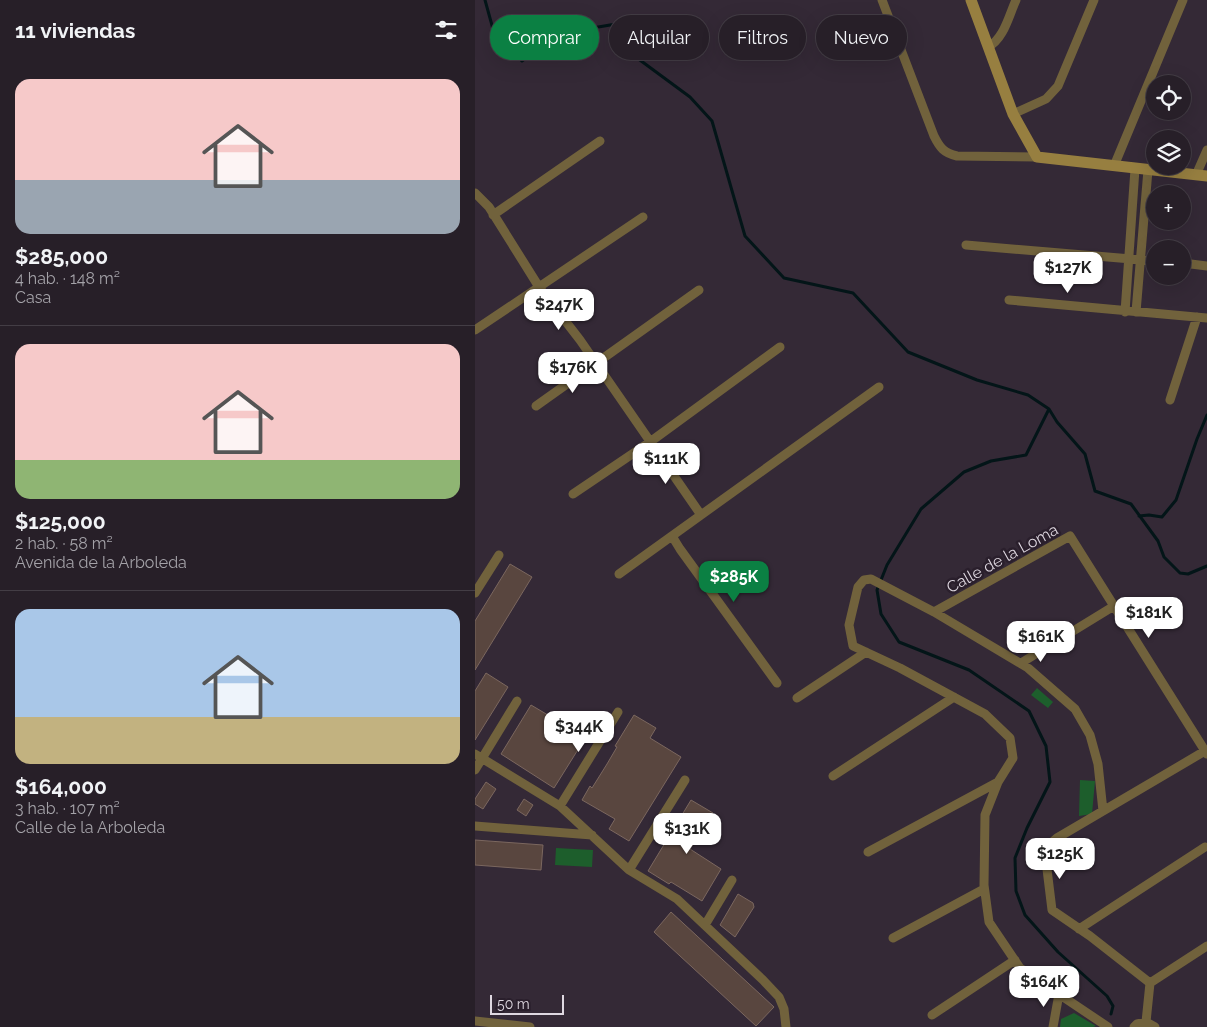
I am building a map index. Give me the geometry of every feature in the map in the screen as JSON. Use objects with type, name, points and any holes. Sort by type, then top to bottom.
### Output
[{"type":"street","points":[[882,0],[934,136],[946,153],[969,157],[1037,157],[1146,170]]},
{"type":"street","points":[[971,0],[1013,114],[1037,157]]},
{"type":"street","points":[[988,47],[999,39],[1016,0]]},
{"type":"street","points":[[1013,114],[1046,99],[1058,86],[1095,0]]},
{"type":"street","points":[[1114,166],[1183,0]]},
{"type":"street","points":[[493,215],[600,141]]},
{"type":"street","points":[[1202,175],[1207,150]]},
{"type":"street","points":[[1125,312],[1135,169]]},
{"type":"street","points":[[1136,312],[1148,175]]},
{"type":"street","points":[[475,193],[489,207],[539,287],[596,363],[701,515]]},
{"type":"street","points":[[475,330],[643,217]]},
{"type":"street","points":[[966,245],[1146,260]]},
{"type":"street","points":[[1191,264],[1207,266]]},
{"type":"street","points":[[536,406],[699,290]]},
{"type":"street","points":[[1009,300],[1207,318]]},
{"type":"street","points":[[1170,400],[1197,317]]},
{"type":"street","points":[[573,494],[650,442],[780,347]]},
{"type":"street","points":[[619,574],[879,386]]},
{"type":"street","points":[[672,536],[777,683]]},
{"type":"street","name":"Calle de la Loma","points":[[934,612],[1071,536],[1206,753]]},
{"type":"street","points":[[475,593],[499,555]]},
{"type":"street","points":[[1103,811],[1098,764],[1090,735],[1075,709],[1021,663],[934,612],[871,579],[864,580],[858,587],[849,625],[853,646],[985,714],[1010,738],[1013,758],[998,782],[985,815],[984,889],[989,922],[1020,968],[1108,1027]]},
{"type":"street","points":[[1021,663],[1114,606]]},
{"type":"street","points":[[797,698],[866,652]]},
{"type":"street","points":[[833,776],[954,697]]},
{"type":"street","points":[[475,770],[478,756],[517,701]]},
{"type":"street","points":[[560,806],[618,712]]},
{"type":"street","points":[[1150,983],[1051,910],[1045,854],[1049,845],[1057,838],[1206,753]]},
{"type":"street","points":[[478,756],[560,806],[629,870],[677,899],[779,997],[784,1009],[786,1027]]},
{"type":"street","points":[[629,870],[685,780]]},
{"type":"street","points":[[868,852],[998,782]]},
{"type":"street","points":[[475,826],[592,835]]},
{"type":"street","points":[[1079,929],[1205,847]]},
{"type":"street","points":[[705,924],[733,880]]},
{"type":"street","points":[[893,938],[984,889]]},
{"type":"street","points":[[1150,983],[1205,949]]},
{"type":"street","points":[[933,1014],[1015,960]]},
{"type":"street","points":[[1146,1022],[1150,983]]},
{"type":"street","points":[[1053,1027],[1059,994]]},
{"type":"street","points":[[475,1021],[530,1027]]},
{"type":"street","points":[[1134,1027],[1141,1022],[1146,1022],[1155,1027]]},
{"type":"green space","points":[[1037,688],[1053,702],[1048,708],[1031,695]]},
{"type":"green space","points":[[1080,780],[1095,781],[1092,814],[1079,816]]},
{"type":"green space","points":[[556,848],[593,850],[592,867],[555,865]]},
{"type":"green space","points":[[1074,1013],[1096,1026],[1060,1027],[1061,1019]]},
{"type":"building","points":[[510,564],[532,577],[475,670],[475,621]]},
{"type":"building","points":[[486,673],[508,687],[475,740],[475,691]]},
{"type":"building","points":[[531,705],[553,718],[552,721],[584,740],[554,788],[501,754]]},
{"type":"building","points":[[634,715],[656,728],[650,738],[681,757],[629,841],[609,829],[615,819],[582,800],[607,764],[617,747],[615,746]]},
{"type":"building","points":[[486,782],[496,789],[483,809],[475,804],[475,799]]},
{"type":"building","points":[[524,799],[533,805],[526,816],[517,810]]},
{"type":"building","points":[[691,800],[713,813],[690,849],[721,869],[702,901],[671,882],[669,884],[648,871]]},
{"type":"building","points":[[475,840],[543,845],[541,870],[475,865]]},
{"type":"building","points":[[738,894],[753,903],[754,907],[735,937],[720,925]]},
{"type":"building","points":[[671,912],[774,1007],[756,1026],[654,932]]},
{"type":"waterway","points":[[485,0],[493,29],[522,61],[557,34],[616,24],[629,52],[690,97],[712,121],[745,236],[784,278],[853,293],[908,352],[977,380],[1028,395],[1049,409],[1057,422],[1085,454],[1095,491],[1131,504],[1158,541],[1164,557],[1180,573],[1188,574],[1207,566]]},
{"type":"waterway","points":[[1049,409],[1026,455],[991,461],[964,472],[921,509],[887,565],[877,590],[881,614],[899,642],[969,670],[1029,711],[1046,746],[1050,782],[1027,828],[1015,858],[1016,891],[1025,915],[1058,952],[1107,996],[1113,1006],[1111,1014]]},
{"type":"waterway","points":[[1139,516],[1162,517],[1176,500],[1207,415]]}]
